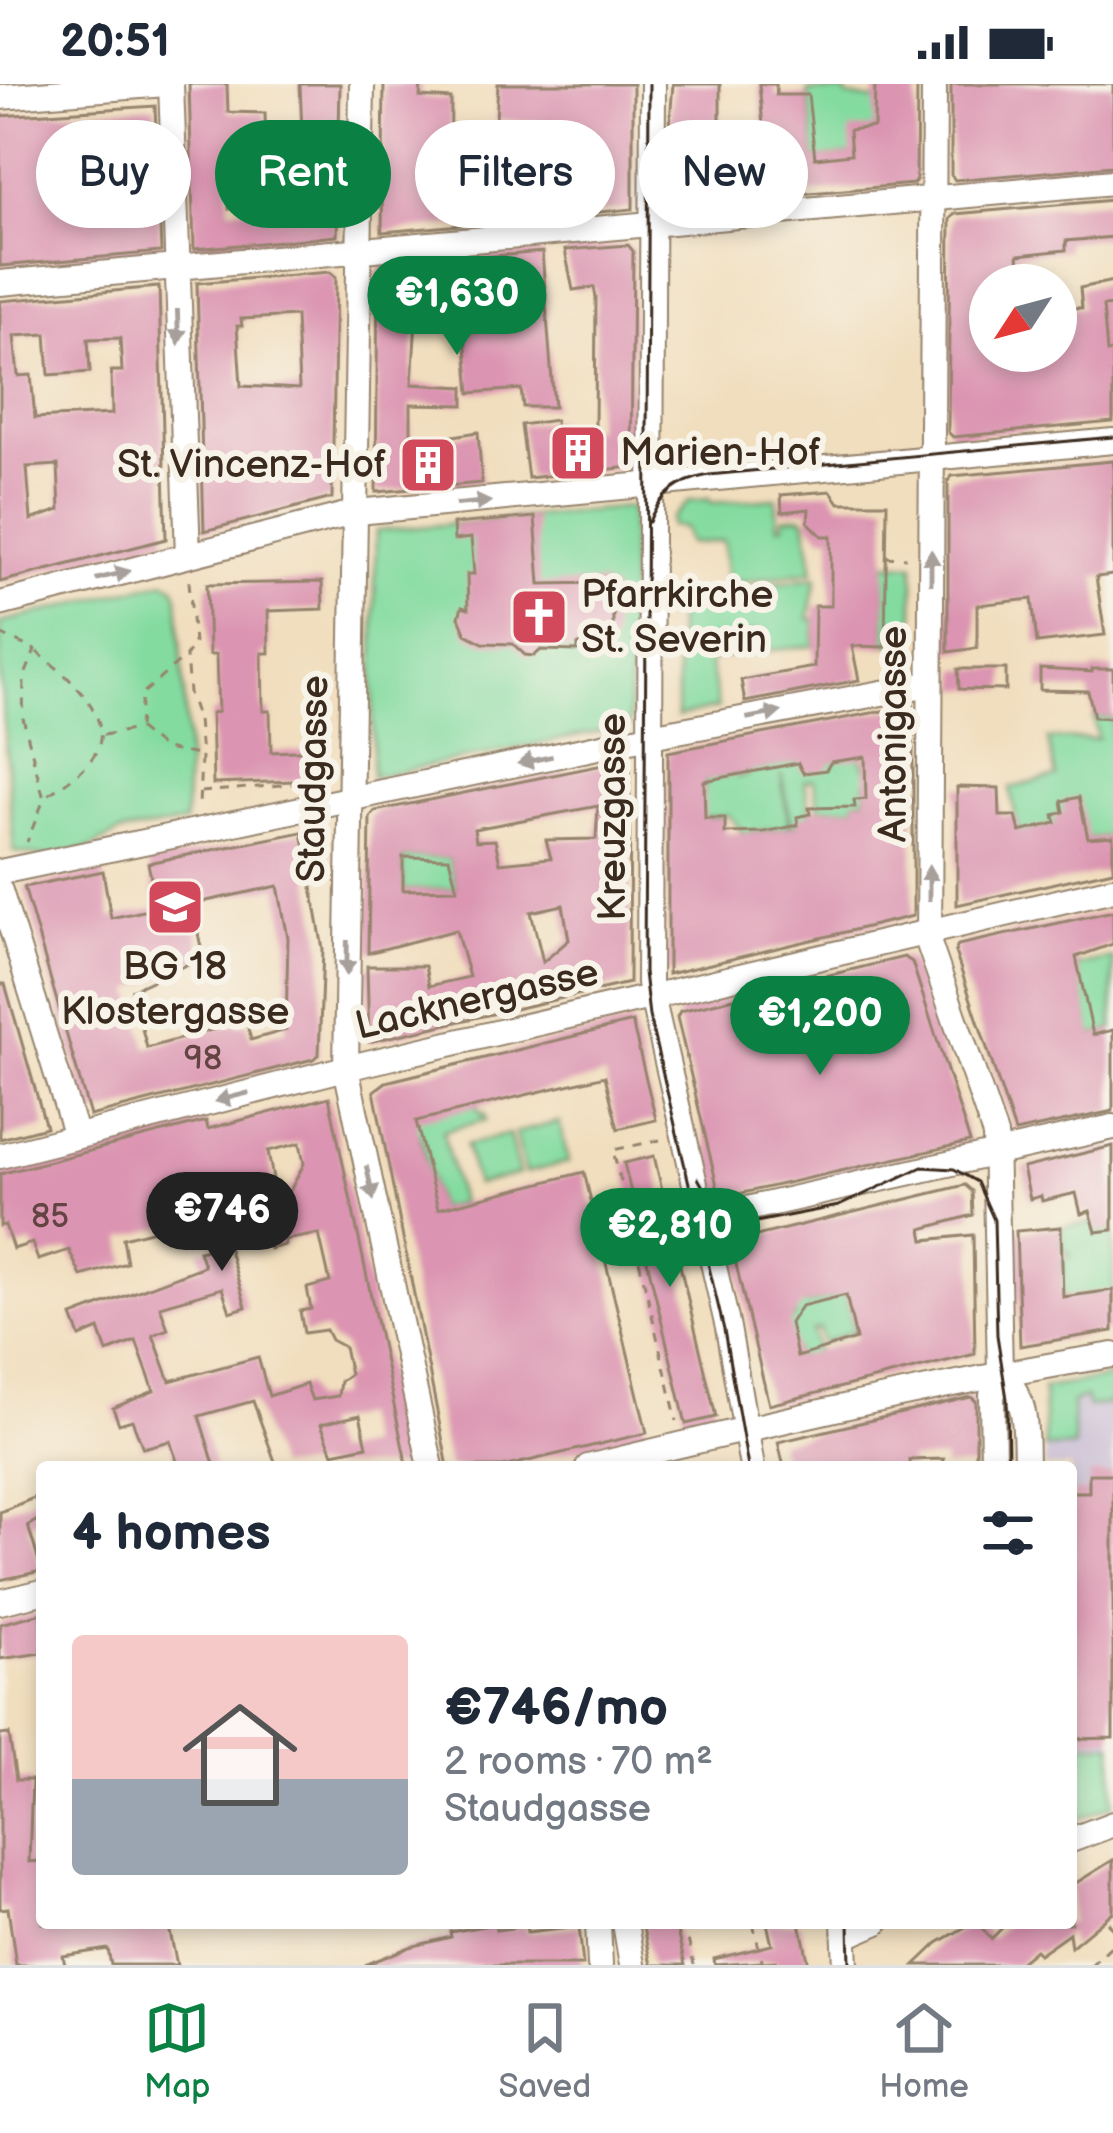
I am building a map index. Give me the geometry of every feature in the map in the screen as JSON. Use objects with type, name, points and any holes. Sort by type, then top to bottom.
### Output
[{"type":"street","points":[[0,97],[169,84],[188,555]]},
{"type":"street","name":"Staudgasse","points":[[362,84],[346,1068],[429,1461]]},
{"type":"street","name":"Kreuzgasse","points":[[653,84],[653,120]]},
{"type":"street","name":"Antonigasse","points":[[934,84],[929,944],[995,1135],[1000,1373],[992,1395],[993,1461]]},
{"type":"street","points":[[808,211],[1113,182]]},
{"type":"street","points":[[0,283],[639,227]]},
{"type":"street","name":"Kreuzgasse","points":[[652,228],[651,997],[728,1328],[751,1461]]},
{"type":"street","points":[[0,604],[357,512],[630,490],[651,483],[1113,441]]},
{"type":"street","points":[[8,870],[650,736],[930,684]]},
{"type":"street","name":"Lacknergasse","points":[[0,1156],[346,1068],[1113,889]]},
{"type":"street","points":[[0,892],[76,1136]]},
{"type":"street","points":[[702,1219],[1113,1127]]},
{"type":"street","points":[[613,1461],[1000,1373],[1113,1355]]},
{"type":"street","name":"Antonigasse","points":[[1000,1373],[1016,1387],[1021,1399],[1026,1461]]},
{"type":"street","points":[[0,1601],[36,1593]]},
{"type":"street","points":[[1077,1838],[1113,1824]]},
{"type":"street","points":[[598,1929],[600,1965]]},
{"type":"street","points":[[626,1929],[632,1965]]},
{"type":"street","points":[[845,1929],[846,1965]]},
{"type":"path","points":[[139,729],[142,694],[186,656],[194,643],[188,555]]},
{"type":"path","points":[[885,557],[914,558]]},
{"type":"path","points":[[0,634],[35,650],[64,673],[94,711],[101,736],[95,754],[44,799],[8,870]]},
{"type":"path","points":[[35,650],[24,678],[23,718],[44,799]]},
{"type":"path","points":[[186,656],[201,756],[197,833]]},
{"type":"path","points":[[101,736],[139,729],[164,749],[201,756]]},
{"type":"path","points":[[199,792],[309,783]]},
{"type":"path","points":[[668,1138],[614,1150],[680,1430]]},
{"type":"path","points":[[632,1229],[639,1227]]},
{"type":"path","points":[[649,1301],[656,1299]]},
{"type":"path","points":[[666,1379],[675,1377]]},
{"type":"path","points":[[1108,1922],[1113,1929]]},
{"type":"path","points":[[685,1929],[694,1965]]},
{"type":"path","points":[[754,1929],[763,1965]]},
{"type":"path","points":[[1091,1965],[1113,1944]]},
{"type":"shaded area","points":[[1113,1377],[1113,1805],[1077,1820],[1077,1461],[1045,1461],[1043,1388]]},
{"type":"green space","points":[[808,91],[846,92],[847,97],[883,101],[873,152],[815,159]]},
{"type":"green space","points":[[776,498],[778,526],[784,525],[783,518],[805,519],[814,571],[727,584],[723,541],[689,544],[684,527],[671,526],[671,519],[689,501]]},
{"type":"green space","points":[[631,507],[629,726],[372,777],[376,531]]},
{"type":"green space","points":[[885,563],[914,564],[914,648],[885,643]]},
{"type":"green space","points":[[817,577],[809,619],[815,619],[814,646],[762,651],[758,632],[748,633],[751,653],[709,660],[718,708],[677,717],[677,599]]},
{"type":"green space","points":[[165,581],[178,596],[187,740],[185,823],[119,833],[90,848],[48,857],[14,852],[0,623]]},
{"type":"green space","points":[[1094,717],[1113,718],[1113,836],[1024,857],[1010,788],[1056,777],[1048,739],[1098,739]]},
{"type":"green space","points":[[860,756],[871,782],[865,783],[866,799],[855,800],[855,807],[819,808],[814,780],[805,781],[811,822],[792,826],[781,774],[789,827],[743,833],[729,815],[699,818],[706,780],[746,776],[746,772],[798,762]]},
{"type":"green space","points":[[403,857],[449,858],[457,889],[403,890]]},
{"type":"green space","points":[[1113,958],[1113,1030],[1092,1035],[1077,966]]},
{"type":"green space","points":[[418,1106],[477,1106],[484,1113],[486,1120],[443,1131],[460,1203],[438,1209],[420,1134],[412,1135]]},
{"type":"green space","points":[[559,1122],[569,1162],[525,1173],[515,1133]]},
{"type":"green space","points":[[509,1134],[519,1174],[476,1185],[466,1145]]},
{"type":"green space","points":[[1095,1223],[1097,1232],[1113,1230],[1113,1294],[1087,1294],[1068,1301],[1067,1296],[1055,1298],[1055,1276],[1062,1275],[1063,1259],[1071,1255],[1062,1247],[1061,1227]]},
{"type":"green space","points":[[799,1277],[806,1305],[846,1294],[854,1331],[822,1343],[819,1329],[812,1331],[818,1357],[797,1357],[787,1324],[795,1316]]},
{"type":"green space","points":[[1113,1377],[1113,1403],[1088,1407],[1085,1398],[1072,1402],[1074,1447],[1045,1448],[1043,1388]]},
{"type":"green space","points":[[1077,1744],[1113,1744],[1113,1805],[1077,1820]]},
{"type":"building","points":[[189,84],[227,84],[228,112],[265,113],[265,120],[215,120],[215,228],[337,228],[337,236],[194,249]]},
{"type":"building","points":[[300,84],[340,84],[339,120],[302,120]]},
{"type":"building","points":[[384,84],[421,84],[420,97],[451,99],[451,120],[415,120],[415,228],[427,228],[382,232],[382,228],[391,228],[391,120],[384,120]]},
{"type":"building","points":[[498,84],[633,84],[633,209],[615,211],[615,120],[496,120]]},
{"type":"building","points":[[673,84],[720,84],[720,120],[670,120]]},
{"type":"building","points":[[759,84],[776,84],[776,95],[808,95],[815,158],[851,154],[849,130],[874,127],[875,84],[917,84],[913,184],[808,193],[808,120],[762,120]]},
{"type":"building","points":[[951,84],[1113,84],[1113,166],[955,180],[951,175]]},
{"type":"building","points":[[155,106],[156,120],[36,120],[36,228],[160,228],[161,252],[0,266],[0,116]]},
{"type":"building","points":[[1113,200],[1113,237],[1066,241],[1066,250],[1018,255],[1019,264],[969,264],[969,372],[1077,372],[1080,288],[1113,281],[1113,305],[1103,306],[1107,352],[1113,352],[1113,422],[953,437],[948,432],[950,219],[955,214]]},
{"type":"building","points":[[628,245],[633,251],[631,467],[528,478],[521,425],[555,420],[556,438],[576,428],[595,428],[596,298],[594,287],[573,290],[565,250]]},
{"type":"building","points":[[542,252],[554,407],[523,407],[521,389],[470,393],[462,299],[417,303],[412,384],[464,387],[464,405],[411,404],[411,443],[478,432],[482,483],[376,492],[378,272],[385,265]],"holes":[[[514,293],[516,327],[487,329],[483,294]]]},
{"type":"building","points":[[330,272],[336,277],[332,498],[204,531],[197,283]],"holes":[[[296,316],[299,389],[241,386],[237,326],[242,326],[241,319]]]},
{"type":"building","points":[[159,287],[166,539],[0,582],[0,301]],"holes":[[[46,334],[49,375],[90,372],[88,339],[120,338],[122,371],[111,371],[112,414],[35,418],[31,375],[18,376],[14,336]],[[58,465],[60,510],[31,520],[27,467]]]},
{"type":"building","points":[[1113,461],[1113,575],[1096,577],[1105,635],[1037,643],[1032,599],[977,605],[977,648],[948,652],[948,481],[952,476]]},
{"type":"building","points":[[831,491],[839,503],[887,503],[885,647],[852,646],[859,680],[745,702],[741,680],[814,667],[815,606],[831,606],[831,536],[822,536],[808,522],[809,509],[782,512],[781,495]]},
{"type":"building","name":"Pfarrkirche St. Severin","points":[[535,517],[540,584],[604,583],[604,588],[613,588],[613,644],[578,645],[578,651],[541,650],[534,656],[513,644],[483,643],[466,634],[459,617],[462,607],[468,609],[467,574],[474,574],[471,538],[454,540],[453,524]]},
{"type":"building","points":[[322,582],[323,609],[268,611],[269,653],[262,653],[263,711],[270,711],[271,752],[320,750],[321,780],[213,784],[211,713],[218,712],[216,655],[209,655],[207,584]]},
{"type":"building","points":[[958,669],[1006,669],[1006,690],[959,689]]},
{"type":"building","points":[[1040,669],[1113,669],[1113,718],[1094,717],[1088,691],[1040,690]]},
{"type":"building","points":[[913,705],[913,916],[668,974],[668,752]],"holes":[[[865,757],[866,799],[854,800],[855,807],[809,808],[810,814],[797,817],[798,825],[725,833],[725,818],[705,818],[704,781],[798,763],[803,773],[826,770],[831,762]]]},
{"type":"building","points":[[622,761],[630,767],[629,983],[369,1042],[367,966],[425,966],[429,986],[469,977],[456,930],[368,953],[370,817],[375,811]],"holes":[[[598,806],[596,839],[546,840],[551,858],[500,863],[495,840],[476,841],[474,829]],[[403,857],[449,858],[457,889],[403,890]],[[563,905],[569,940],[543,962],[531,912]]]},
{"type":"building","points":[[957,787],[999,788],[1000,816],[1016,816],[1020,832],[1056,823],[1054,815],[1064,812],[1062,801],[1079,797],[1088,838],[1113,836],[1113,870],[957,905]]},
{"type":"building","points":[[302,832],[323,949],[319,1055],[90,1116],[24,887],[103,871],[111,918],[157,908],[148,863]],"holes":[[[278,886],[288,938],[286,1030],[251,1040],[247,1024],[237,1023],[147,1048],[132,990],[203,957],[192,904]]]},
{"type":"building","points":[[1113,911],[1113,944],[1076,957],[1093,1035],[1113,1030],[1113,1111],[1015,1132],[955,952],[958,945]]},
{"type":"building","points":[[904,957],[912,962],[970,1142],[720,1198],[677,1017],[680,1011]]},
{"type":"building","points":[[0,984],[5,984],[46,1127],[0,1139]]},
{"type":"building","points":[[632,1022],[656,1120],[618,1129],[605,1076],[416,1121],[438,1209],[584,1172],[647,1433],[528,1461],[447,1461],[374,1091],[386,1082]]},
{"type":"building","points":[[329,1097],[406,1461],[275,1461],[253,1401],[199,1416],[213,1461],[177,1461],[170,1441],[143,1448],[132,1420],[119,1424],[113,1408],[154,1391],[136,1341],[107,1352],[99,1329],[80,1337],[72,1316],[204,1266],[199,1251],[227,1243],[246,1307],[230,1312],[222,1288],[160,1306],[168,1329],[153,1335],[170,1381],[258,1357],[269,1396],[306,1384],[312,1400],[338,1396],[340,1381],[350,1374],[344,1347],[331,1340],[326,1330],[304,1333],[300,1311],[311,1309],[307,1288],[330,1282],[319,1234],[284,1240],[285,1245],[270,1249],[269,1243],[262,1244],[267,1234],[263,1213],[225,1220],[223,1212],[123,1238],[127,1263],[81,1276],[69,1250],[38,1260],[32,1243],[13,1249],[5,1225],[0,1226],[0,1174],[206,1121],[208,1129]],"holes":[[[300,1143],[304,1164],[279,1212],[268,1151]],[[360,1415],[367,1446],[333,1453],[321,1424]]]},
{"type":"building","points":[[1113,1146],[1113,1230],[1096,1232],[1090,1211],[1081,1214],[1076,1193],[1030,1199],[1023,1168]]},
{"type":"building","points":[[654,1156],[716,1417],[686,1424],[624,1163]]},
{"type":"building","points":[[965,1185],[972,1191],[973,1215],[922,1229],[924,1240],[973,1235],[975,1354],[769,1405],[732,1247],[736,1241]],"holes":[[[846,1295],[856,1339],[797,1357],[790,1323],[801,1306]]]},
{"type":"building","points":[[1061,1227],[1063,1297],[1113,1290],[1113,1331],[1020,1346],[1016,1231]]},
{"type":"building","points":[[971,1397],[976,1401],[976,1461],[783,1461],[778,1442]]},
{"type":"building","points":[[1089,1474],[1113,1474],[1113,1738],[1077,1739],[1077,1492],[1089,1492]]},
{"type":"building","points":[[36,1497],[36,1521],[28,1526],[36,1572],[0,1580],[0,1512]]},
{"type":"building","points":[[36,1615],[36,1654],[0,1659],[0,1624]]},
{"type":"building","points":[[9,1734],[16,1780],[32,1780],[29,1862],[36,1861],[36,1929],[169,1929],[177,1965],[111,1965],[108,1949],[63,1956],[65,1965],[16,1965],[8,1908],[0,1909],[0,1735]]},
{"type":"building","points":[[1113,1860],[1113,1912],[1071,1947],[1069,1933],[1017,1965],[915,1965],[962,1929],[983,1929],[991,1939],[1001,1929],[1077,1929],[1077,1882]]},
{"type":"building","points":[[579,1929],[583,1965],[365,1965],[451,1937],[450,1932]]},
{"type":"building","points":[[643,1929],[676,1929],[685,1965],[651,1965]]},
{"type":"building","points":[[768,1929],[801,1929],[809,1965],[777,1965],[776,1961],[715,1965],[714,1959],[772,1945]]},
{"type":"tram line","points":[[649,84],[644,972],[649,1016],[724,1330],[747,1461]]},
{"type":"tram line","points":[[649,522],[672,490],[709,475],[1113,437]]},
{"type":"tram line","points":[[698,1178],[716,1210],[751,1223],[839,1206],[922,1167],[954,1169],[977,1182],[994,1220],[997,1335],[1007,1399],[1008,1461]]},
{"type":"tram line","points":[[849,1929],[850,1965]]},
{"type":"place","name":"Marien-Hof","points":[[578,453]]},
{"type":"place","name":"St. Vincenz-Hof","points":[[428,465]]},
{"type":"place","name":"Pfarrkirche St. Severin","points":[[539,617]]},
{"type":"place","name":"BG 18 Klostergasse","points":[[175,907]]}]
